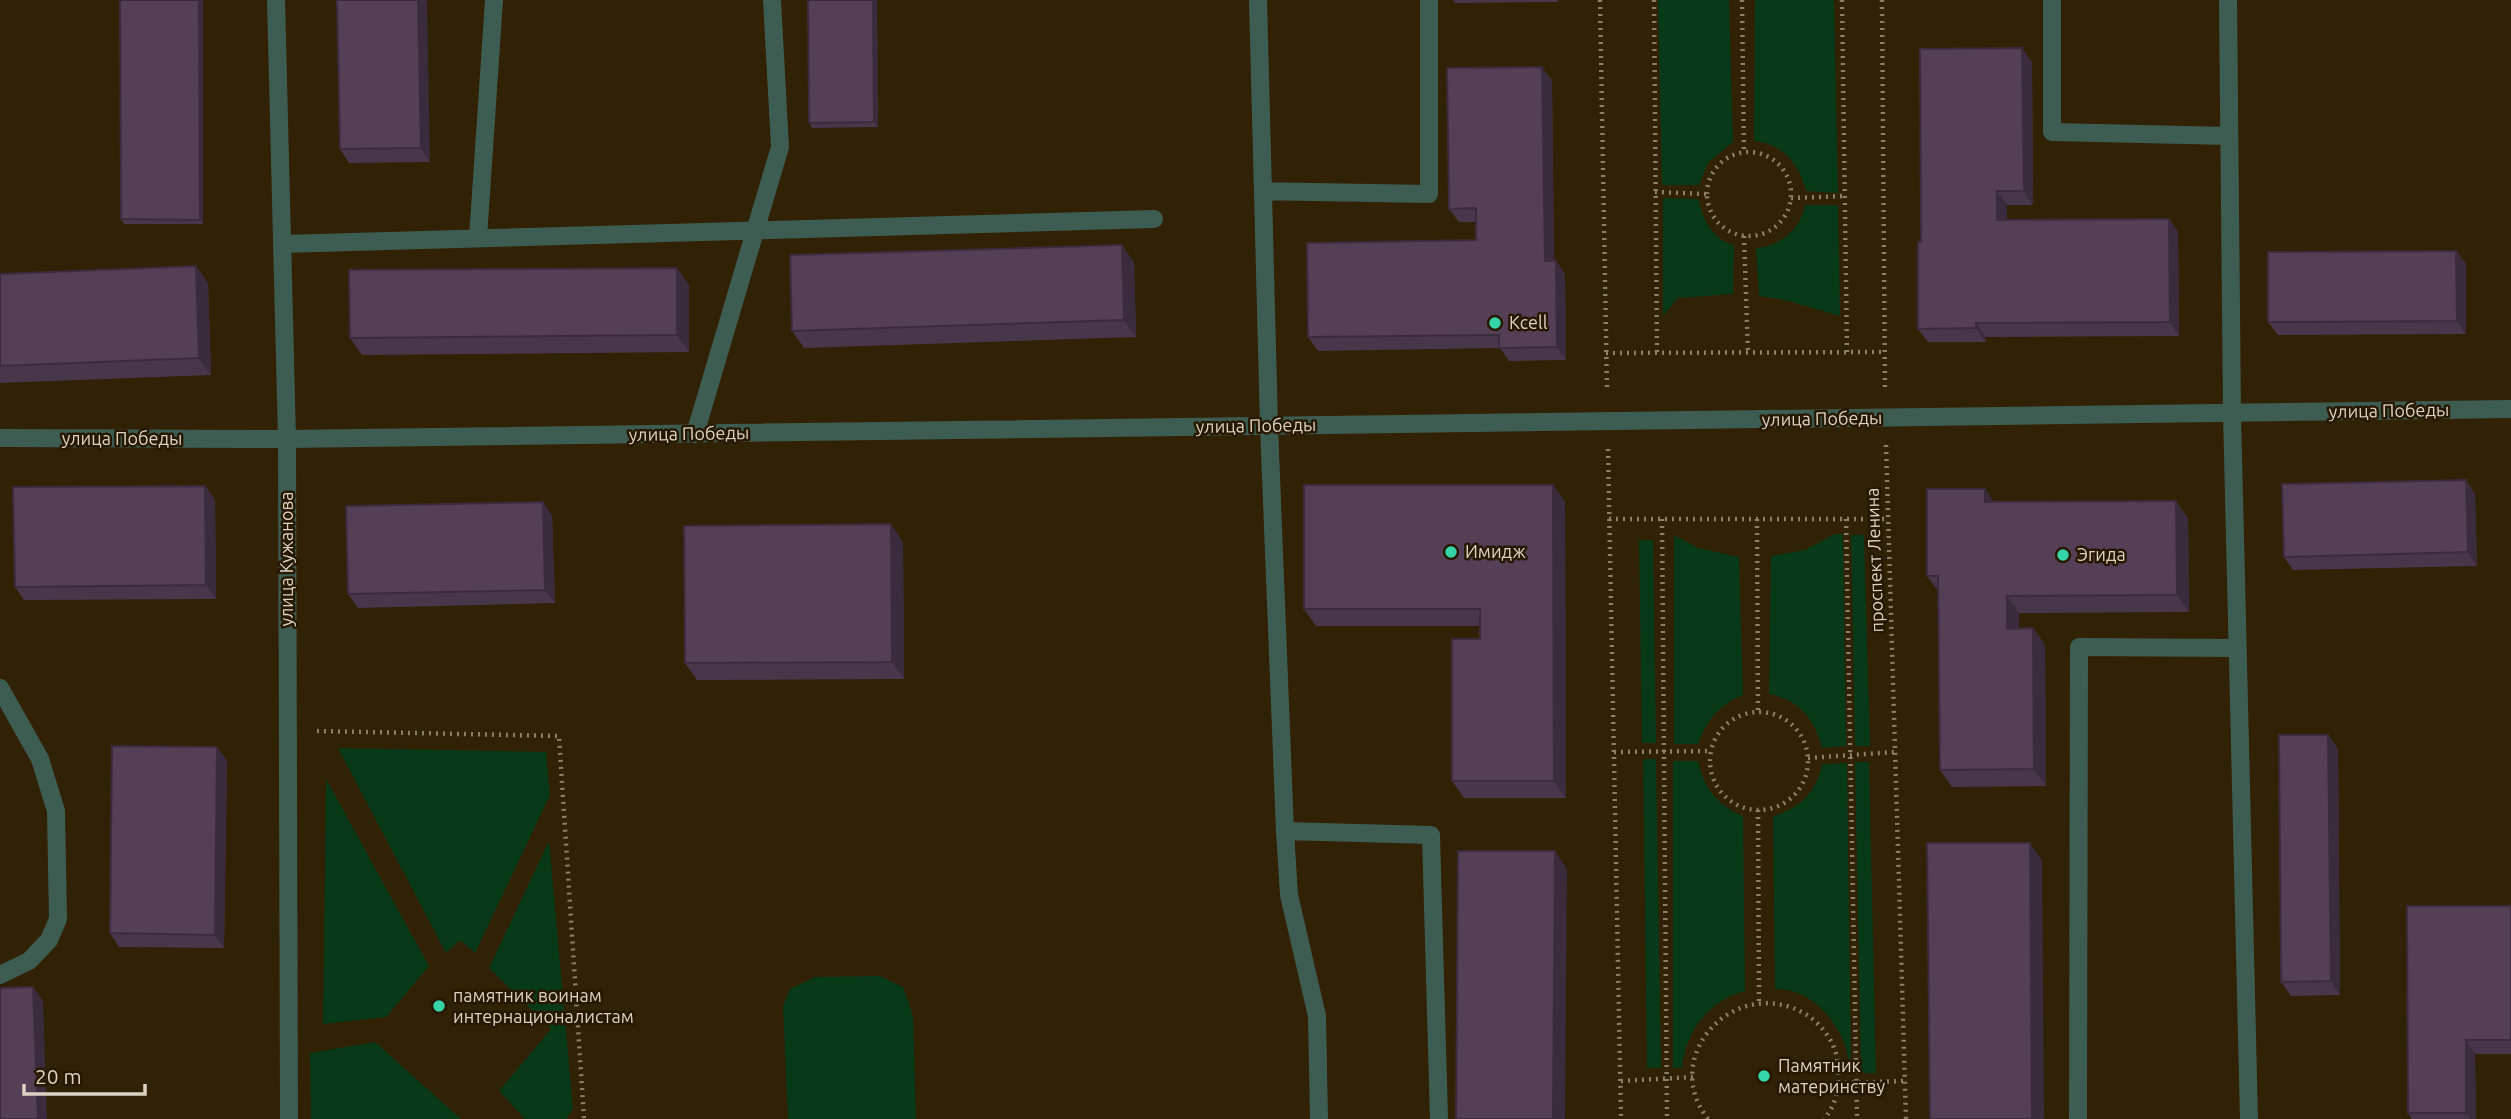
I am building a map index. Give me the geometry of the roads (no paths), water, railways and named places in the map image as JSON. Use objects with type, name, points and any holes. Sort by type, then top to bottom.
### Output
[{"type":"street","name":"улица Кужанова","points":[[276,0],[287,439],[289,1119]]},
{"type":"street","points":[[478,238],[494,0]]},
{"type":"street","points":[[695,434],[780,147],[772,0]]},
{"type":"street","points":[[1258,0],[1269,426],[1285,831],[1289,895],[1317,1016],[1319,1119]]},
{"type":"street","points":[[1263,191],[1429,194],[1429,0]]},
{"type":"street","points":[[2052,0],[2052,132],[2230,136]]},
{"type":"street","points":[[2228,0],[2236,649],[2249,1119]]},
{"type":"street","points":[[282,244],[1154,219]]},
{"type":"street","name":"улица Победы","points":[[0,439],[287,439],[2511,409]]},
{"type":"street","points":[[2078,1119],[2079,647],[2236,649]]},
{"type":"street","points":[[0,688],[40,759],[56,811],[58,919],[49,940],[29,961],[0,975]]},
{"type":"street","points":[[1285,831],[1431,835],[1439,1119]]},
{"type":"place","name":"Kcell","points":[[1495,323]]},
{"type":"place","name":"Имидж","points":[[1451,552]]},
{"type":"place","name":"Эгида","points":[[2063,555]]},
{"type":"place","name":"памятник воинам интернационалистам","points":[[439,1006]]},
{"type":"place","name":"Памятник материнству","points":[[1764,1076]]}]
